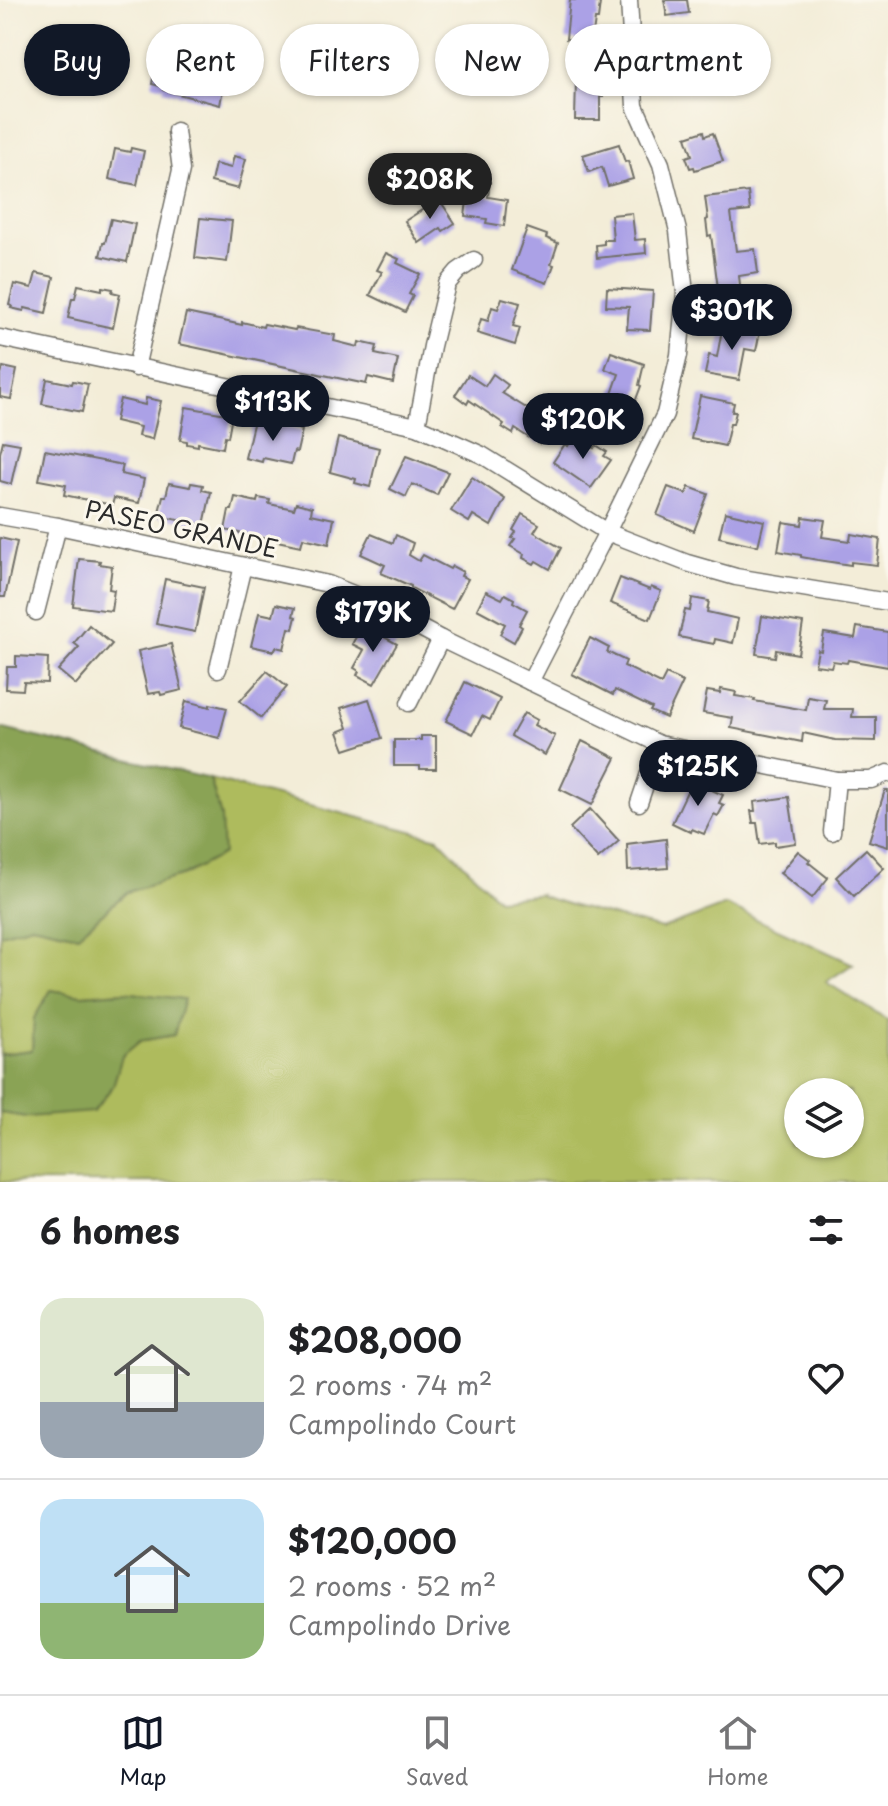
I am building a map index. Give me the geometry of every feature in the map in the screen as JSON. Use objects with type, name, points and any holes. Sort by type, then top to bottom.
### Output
[{"type":"street","points":[[530,682],[665,414],[679,355],[685,293],[678,231],[661,164],[635,106],[629,0]]},
{"type":"street","points":[[136,368],[181,170],[176,131]]},
{"type":"street","points":[[417,426],[447,284],[458,271],[474,260]]},
{"type":"street","points":[[0,338],[417,426],[482,455],[607,532],[687,563],[736,577],[888,602]]},
{"type":"street","name":"PASEO GRANDE","points":[[0,516],[328,584],[368,600],[441,639],[659,744],[837,780],[871,780],[888,773]]},
{"type":"street","points":[[36,612],[58,526]]},
{"type":"street","points":[[218,669],[243,566]]},
{"type":"street","points":[[409,703],[441,639]]},
{"type":"street","points":[[639,803],[659,744]]},
{"type":"street","points":[[832,832],[837,780]]},
{"type":"green space","points":[[0,728],[210,779],[221,817],[223,854],[184,875],[127,892],[78,935],[32,925],[0,934]]},
{"type":"green space","points":[[210,779],[438,838],[498,899],[541,894],[577,907],[662,929],[726,905],[853,964],[826,982],[888,1021],[888,1182],[0,1182],[0,1113],[27,1117],[113,1086],[122,1056],[140,1041],[174,1035],[183,999],[123,992],[82,995],[51,990],[35,1018],[32,1050],[0,1054],[0,934],[32,925],[78,935],[127,892],[184,875],[221,817]]},
{"type":"green space","points":[[51,990],[82,995],[123,992],[184,999],[174,1035],[140,1041],[122,1056],[113,1086],[93,1112],[27,1117],[0,1113],[0,1054],[32,1050],[34,1018]]},
{"type":"building","points":[[570,0],[600,3],[594,24],[568,24]]},
{"type":"building","points":[[664,0],[687,0],[689,13],[667,16]]},
{"type":"building","points":[[186,96],[222,96],[220,105]]},
{"type":"building","points":[[576,96],[603,96],[600,97],[600,120],[575,120]]},
{"type":"building","points":[[704,131],[705,136],[713,133],[723,161],[695,170],[694,167],[690,168],[686,157],[692,155],[686,137]]},
{"type":"building","points":[[619,144],[633,179],[608,186],[602,167],[589,172],[583,155]]},
{"type":"building","points":[[131,148],[144,151],[137,185],[109,179],[115,149],[130,152]]},
{"type":"building","points":[[234,156],[246,159],[238,189],[211,182],[215,164],[231,168]]},
{"type":"building","points":[[470,179],[490,182],[488,197],[507,200],[504,226],[486,223],[487,219],[465,216]]},
{"type":"building","points":[[748,192],[750,211],[731,213],[736,251],[755,249],[758,273],[739,276],[741,293],[719,296],[711,235],[708,236],[705,197]]},
{"type":"building","points":[[439,199],[455,223],[443,231],[441,228],[419,243],[405,221]]},
{"type":"building","points":[[632,213],[635,240],[645,239],[646,253],[597,258],[596,245],[604,244],[604,240],[613,240],[611,215]]},
{"type":"building","points":[[200,218],[232,221],[227,262],[195,258]]},
{"type":"building","points":[[111,219],[135,224],[127,262],[100,256]]},
{"type":"building","points":[[527,228],[547,235],[546,238],[558,243],[547,283],[512,270]]},
{"type":"building","points":[[386,253],[399,259],[397,263],[420,274],[409,294],[413,296],[405,312],[370,295],[382,272],[377,270]]},
{"type":"building","points":[[36,273],[54,277],[46,313],[11,308],[14,284],[32,288]]},
{"type":"building","points":[[78,285],[113,289],[112,292],[120,294],[113,328],[68,318]]},
{"type":"building","points":[[607,288],[653,291],[650,330],[627,329],[629,307],[606,306]]},
{"type":"building","points":[[502,298],[520,303],[513,326],[520,328],[515,345],[477,333],[481,319],[488,321],[492,307],[498,309]]},
{"type":"building","points":[[186,313],[242,325],[242,322],[263,327],[264,324],[335,335],[334,341],[358,347],[359,342],[377,346],[375,354],[398,359],[393,383],[368,377],[366,384],[179,344]]},
{"type":"building","points":[[723,324],[760,331],[756,351],[745,349],[739,380],[705,374],[709,355],[717,357]]},
{"type":"building","points":[[611,352],[644,364],[635,402],[612,394],[619,374],[605,369]]},
{"type":"building","points":[[3,367],[17,370],[11,399],[0,397]]},
{"type":"building","points":[[493,374],[508,385],[502,393],[552,424],[539,444],[515,429],[513,434],[502,427],[504,424],[469,400],[467,404],[455,395],[468,375],[485,386]]},
{"type":"building","points":[[47,379],[88,384],[82,412],[42,404]]},
{"type":"building","points":[[700,396],[734,403],[732,412],[736,412],[725,446],[691,439]]},
{"type":"building","points":[[146,398],[161,401],[152,439],[138,436],[140,427],[115,421],[120,399],[145,405]]},
{"type":"building","points":[[186,407],[232,415],[223,448],[187,444],[187,441],[180,440]]},
{"type":"building","points":[[254,420],[302,430],[291,464],[245,458]]},
{"type":"building","points":[[575,435],[594,448],[596,445],[607,452],[604,456],[611,460],[591,488],[553,462]]},
{"type":"building","points":[[338,438],[379,448],[370,487],[355,483],[356,479],[330,472]]},
{"type":"building","points":[[3,441],[20,444],[11,484],[0,481]]},
{"type":"building","points":[[45,450],[123,465],[121,474],[144,479],[139,503],[114,498],[112,505],[64,495],[66,485],[39,480]]},
{"type":"building","points":[[406,456],[448,472],[437,495],[412,484],[406,497],[390,489]]},
{"type":"building","points":[[472,477],[505,499],[491,526],[473,515],[469,522],[451,511]]},
{"type":"building","points":[[169,483],[190,487],[191,483],[203,485],[202,490],[211,492],[204,525],[158,516]]},
{"type":"building","points":[[668,487],[686,494],[689,487],[708,494],[694,531],[657,515]]},
{"type":"building","points":[[235,497],[257,502],[258,498],[270,500],[269,504],[294,509],[296,503],[312,507],[311,514],[334,519],[329,544],[303,538],[301,546],[225,530]]},
{"type":"building","points":[[725,512],[764,521],[758,546],[719,537]]},
{"type":"building","points":[[522,514],[539,524],[534,532],[561,548],[550,569],[523,558],[524,554],[510,546],[515,539],[512,538],[516,532],[513,530]]},
{"type":"building","points":[[803,517],[825,520],[822,537],[850,541],[851,534],[880,539],[877,565],[851,562],[851,565],[778,551],[783,522],[802,525]]},
{"type":"building","points":[[371,534],[393,543],[396,535],[413,543],[409,555],[419,561],[423,555],[463,572],[461,576],[468,579],[452,609],[381,573],[385,565],[361,554]]},
{"type":"building","points":[[0,538],[17,542],[5,597],[0,597]]},
{"type":"building","points":[[79,559],[100,561],[99,564],[112,566],[109,589],[114,590],[111,611],[73,606]]},
{"type":"building","points":[[620,578],[661,591],[650,619],[610,603]]},
{"type":"building","points":[[165,579],[204,587],[195,632],[156,624]]},
{"type":"building","points":[[486,591],[502,599],[505,594],[527,610],[514,642],[500,634],[505,624],[477,609]]},
{"type":"building","points":[[692,598],[709,601],[707,612],[738,619],[733,643],[715,639],[714,644],[679,637],[685,610],[690,611]]},
{"type":"building","points":[[276,604],[295,608],[293,629],[289,628],[284,649],[276,647],[274,651],[251,646],[259,613],[273,616]]},
{"type":"building","points":[[762,616],[803,623],[798,654],[776,650],[775,657],[756,654]]},
{"type":"building","points":[[89,625],[112,644],[76,685],[58,670],[79,647],[74,643]]},
{"type":"building","points":[[366,627],[397,644],[374,684],[357,675],[359,671],[354,668],[364,650],[352,644]]},
{"type":"building","points":[[857,627],[888,632],[888,667],[848,660],[847,663],[833,661],[831,667],[815,665],[824,633],[855,638]]},
{"type":"building","points":[[590,638],[609,648],[607,652],[626,661],[624,666],[661,684],[666,674],[683,682],[666,718],[615,690],[613,695],[572,674]]},
{"type":"building","points":[[171,644],[182,690],[161,695],[160,692],[148,694],[138,651]]},
{"type":"building","points":[[16,656],[48,658],[47,683],[24,682],[23,690],[6,689],[7,667],[16,667]]},
{"type":"building","points":[[267,671],[287,687],[261,718],[240,701]]},
{"type":"building","points":[[465,682],[500,699],[490,720],[482,716],[473,734],[446,721]]},
{"type":"building","points":[[721,689],[754,701],[806,710],[808,697],[826,700],[824,709],[853,709],[852,717],[876,717],[876,741],[835,740],[803,733],[802,742],[731,728],[733,718],[703,713],[707,691],[720,693]]},
{"type":"building","points":[[369,699],[382,738],[345,750],[338,732],[348,728],[341,708]]},
{"type":"building","points":[[186,701],[227,708],[219,738],[179,728]]},
{"type":"building","points":[[524,713],[537,720],[534,725],[555,736],[545,755],[511,736]]},
{"type":"building","points":[[421,736],[436,736],[436,769],[394,766],[394,740],[421,740]]},
{"type":"building","points":[[582,741],[616,758],[592,805],[560,789]]},
{"type":"building","points":[[692,781],[723,795],[719,803],[724,805],[718,816],[714,814],[704,834],[672,823]]},
{"type":"building","points":[[885,790],[888,790],[888,847],[869,841]]},
{"type":"building","points":[[789,797],[796,843],[775,846],[775,842],[760,844],[757,823],[753,823],[751,811],[755,811],[754,802]]},
{"type":"building","points":[[590,809],[619,841],[598,859],[570,828]]},
{"type":"building","points":[[666,839],[668,868],[628,871],[627,844]]},
{"type":"building","points":[[866,849],[884,868],[854,896],[836,877]]},
{"type":"building","points":[[798,851],[828,878],[812,898],[780,873]]}]
